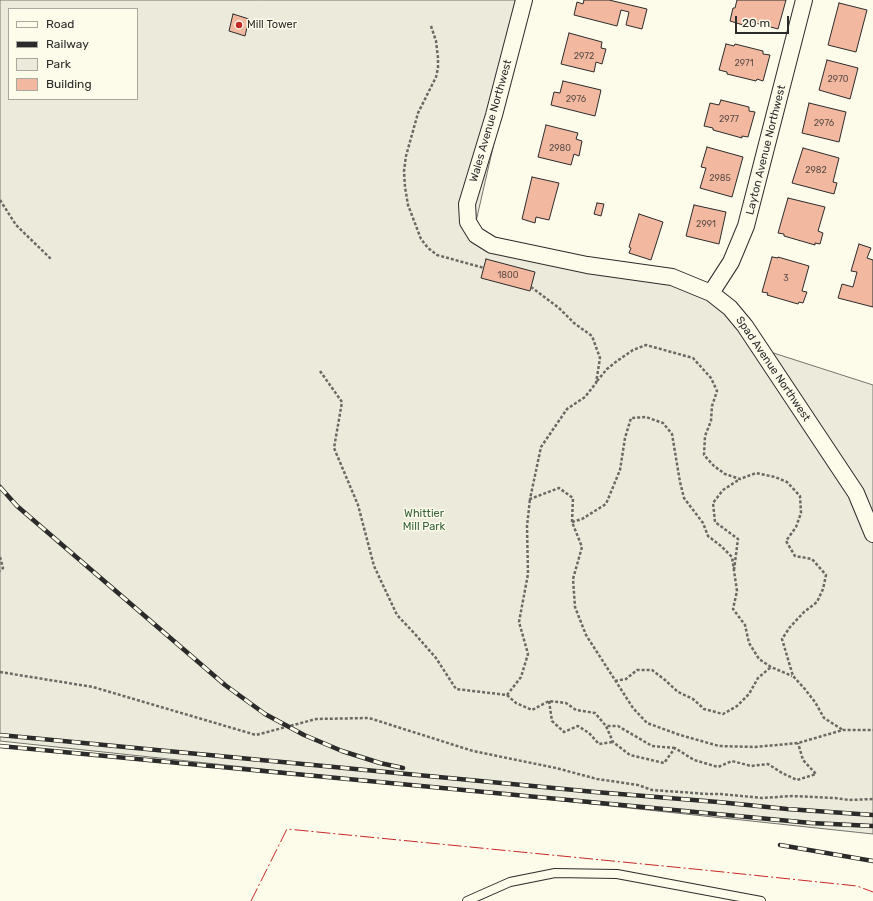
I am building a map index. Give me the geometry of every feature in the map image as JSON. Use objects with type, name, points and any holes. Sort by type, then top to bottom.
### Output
[{"type":"street","name":"Wales Avenue Northwest","points":[[480,238],[476,235],[468,222],[467,204],[494,115],[524,0]]},
{"type":"street","name":"Layton Avenue Northwest","points":[[711,293],[731,262],[746,226],[804,0]]},
{"type":"street","name":"Spad Avenue Northwest","points":[[480,238],[492,246],[587,266],[672,277],[711,293],[730,308],[748,330],[856,493],[873,534]]},
{"type":"lane","points":[[468,901],[510,882],[555,873],[617,874],[761,901]]},
{"type":"path","points":[[431,26],[436,41],[438,68],[436,76],[418,113],[406,156],[404,171],[408,205],[421,239],[428,248],[437,255],[484,268]]},
{"type":"path","points":[[0,200],[16,225],[51,259]]},
{"type":"path","points":[[531,287],[592,336],[600,358],[596,382]]},
{"type":"path","points":[[507,695],[521,677],[528,654],[519,622],[528,574],[527,526],[530,499],[541,447],[567,409],[585,397],[607,369],[633,350],[646,345],[694,358],[711,378],[717,391],[712,406],[711,420],[705,436],[704,455],[714,466],[725,474],[740,479]]},
{"type":"path","points":[[320,370],[342,402],[334,448],[358,506],[374,566],[397,615],[436,658],[456,689],[507,695],[516,703],[532,710],[550,701],[566,703],[576,710],[595,713],[606,726],[613,742],[630,755],[664,763],[675,748]]},
{"type":"path","points":[[572,522],[582,519],[606,504],[620,470],[625,438],[631,418],[646,417],[664,423],[672,434],[684,498],[703,523],[708,536],[721,546],[732,558],[737,591],[733,609],[745,624],[749,643],[759,659],[771,667],[793,676],[815,702],[824,718],[843,730]]},
{"type":"path","points":[[734,573],[738,539],[715,522],[713,503],[723,490],[740,479],[756,473],[775,477],[787,482],[800,496],[801,513],[796,527],[786,541],[795,556],[812,558],[826,575],[823,589],[817,602],[804,612],[790,627],[782,639],[793,676]]},
{"type":"path","points":[[530,499],[559,488],[573,498],[572,522],[582,547],[573,579],[575,607],[586,635],[614,681],[633,708],[647,723],[680,735],[719,746],[755,747],[798,743],[843,730],[873,730]]},
{"type":"path","points":[[0,557],[4,568],[0,571]]},
{"type":"path","points":[[614,681],[626,679],[637,670],[652,670],[678,692],[692,699],[704,709],[722,714],[737,706],[750,694],[758,678],[771,667]]},
{"type":"path","points":[[0,672],[93,687],[256,735],[316,720],[370,718],[473,751],[556,768],[597,780],[638,785],[652,790],[762,798],[792,796],[849,800],[873,799]]},
{"type":"path","points":[[550,701],[552,720],[564,732],[578,726],[599,744],[613,742]]},
{"type":"path","points":[[606,726],[618,726],[652,746],[675,748],[694,760],[718,767],[732,761],[751,766],[768,764],[797,780],[816,774],[804,760],[798,743]]},
{"type":"green space","name":"Whittier Mill Park","points":[[0,0],[527,0],[474,230],[480,238],[711,293],[761,349],[873,385],[873,834],[0,741]]},
{"type":"building","points":[[584,0],[609,0],[647,9],[642,29],[626,25],[629,12],[621,10],[617,26],[574,15],[577,2],[583,4]]},
{"type":"building","points":[[737,0],[786,0],[778,29],[744,20],[743,25],[730,21],[733,8],[735,8]]},
{"type":"building","points":[[839,3],[867,10],[856,52],[828,45]]},
{"type":"building","name":"Mill Tower","points":[[233,14],[249,19],[245,36],[229,31]]},
{"type":"building","points":[[569,33],[602,42],[601,48],[606,49],[602,64],[596,62],[594,72],[561,64]]},
{"type":"building","points":[[726,44],[734,46],[735,44],[763,51],[763,54],[770,55],[763,81],[757,79],[756,81],[727,74],[727,72],[719,70]]},
{"type":"building","points":[[827,60],[858,68],[850,99],[819,90]]},
{"type":"building","points":[[563,81],[601,90],[595,116],[551,105],[554,92],[560,93]]},
{"type":"building","points":[[721,100],[749,107],[749,111],[755,112],[748,137],[742,136],[742,138],[704,126],[710,103],[719,105]]},
{"type":"building","points":[[809,103],[846,112],[839,142],[802,133]]},
{"type":"building","points":[[546,125],[578,133],[576,139],[582,141],[579,156],[574,154],[571,165],[538,157]]},
{"type":"building","points":[[707,147],[743,157],[732,197],[700,188],[706,168],[701,167]]},
{"type":"building","points":[[803,148],[839,158],[833,182],[837,183],[834,194],[792,183]]},
{"type":"building","points":[[532,177],[559,183],[549,220],[536,217],[535,223],[522,219]]},
{"type":"building","points":[[788,198],[825,207],[818,231],[823,233],[820,244],[815,243],[815,245],[778,233]]},
{"type":"building","points":[[597,203],[604,204],[601,216],[594,214]]},
{"type":"building","points":[[694,205],[726,212],[719,244],[686,236]]},
{"type":"building","points":[[639,214],[663,222],[651,260],[629,253],[631,248],[629,247]]},
{"type":"building","points":[[859,244],[871,248],[867,258],[873,260],[873,307],[838,298],[842,284],[853,287],[857,272],[851,271]]},
{"type":"building","points":[[772,257],[778,257],[809,266],[802,291],[807,292],[803,303],[799,302],[798,304],[767,295],[768,293],[762,292]]},
{"type":"building","points":[[486,259],[535,272],[530,291],[481,278]]},
{"type":"railway","points":[[0,487],[17,506],[225,685],[265,714],[304,735],[342,751],[380,763],[403,768]]},
{"type":"railway","points":[[0,735],[595,792],[873,815]]},
{"type":"railway","points":[[0,746],[811,823],[873,826]]},
{"type":"railway","points":[[780,845],[873,861]]},
{"type":"power","points":[[251,901],[287,829],[857,886],[873,892]]},
{"type":"place","name":"Mill Tower","points":[[239,25]]}]
